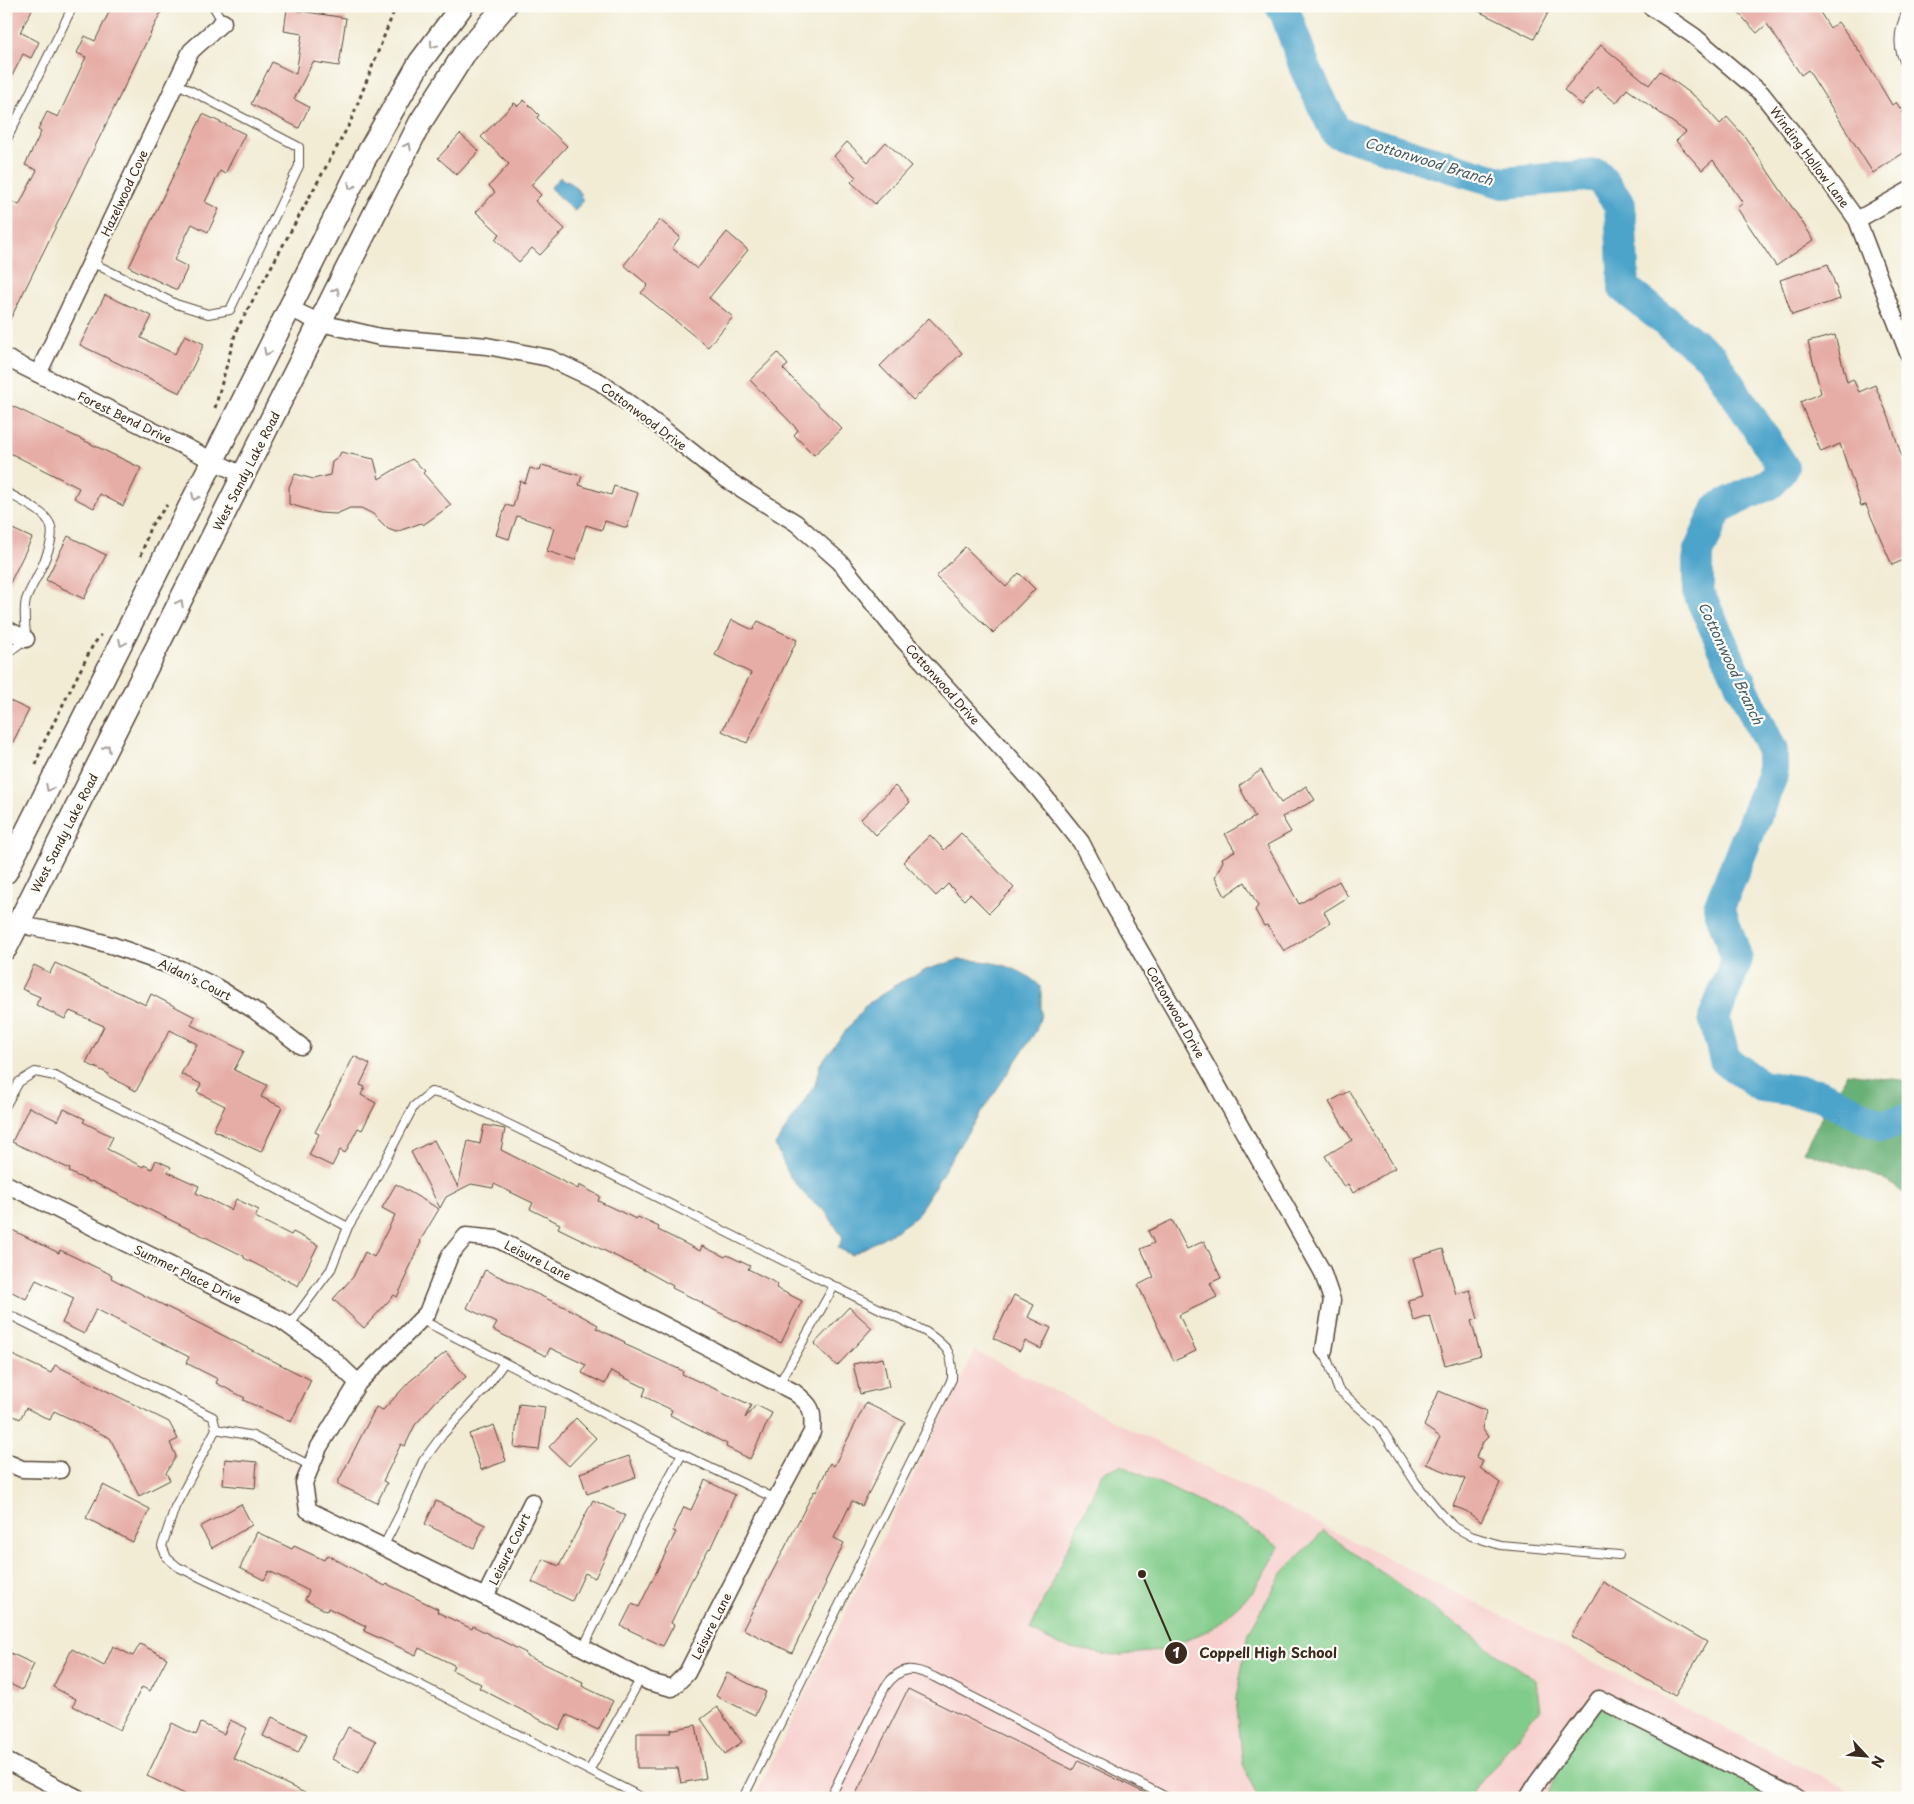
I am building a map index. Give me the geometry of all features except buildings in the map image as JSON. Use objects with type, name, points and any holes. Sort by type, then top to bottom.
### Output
[{"type":"main road","points":[[6,872],[364,160],[420,62],[462,6]]},
{"type":"main road","name":"West Sandy Lake Road","points":[[6,948],[420,123],[464,54],[505,6]]},
{"type":"street","name":"Winding Hollow Lane","points":[[1650,6],[1694,36],[1761,93],[1808,152],[1857,220],[1908,353]]},
{"type":"street","name":"Hazelwood Cove","points":[[38,374],[191,51],[223,22]]},
{"type":"street","points":[[1857,220],[1908,191]]},
{"type":"street","name":"Cottonwood Drive","points":[[289,308],[321,323],[380,337],[487,346],[549,358],[600,382],[726,479],[796,523],[840,562],[897,633],[1037,787],[1081,842],[1114,906],[1322,1271],[1332,1300],[1324,1350]]},
{"type":"street","name":"Forest Bend Drive","points":[[6,358],[244,476]]},
{"type":"street","points":[[6,629],[26,638]]},
{"type":"street","name":"Aidan's Court","points":[[20,922],[31,927],[76,935],[114,946],[180,969],[216,987],[254,1010],[301,1046]]},
{"type":"street","name":"Summer Place Drive","points":[[6,1184],[280,1320],[329,1355],[358,1383]]},
{"type":"street","name":"Leisure Lane","points":[[466,1236],[497,1239],[779,1384],[810,1404],[814,1417],[812,1432],[688,1673],[672,1688],[649,1682],[486,1597],[308,1510],[304,1483],[319,1447],[358,1383],[422,1320],[428,1313],[450,1255],[466,1236]]},
{"type":"street","points":[[6,1462],[22,1469],[60,1470]]},
{"type":"street","name":"Leisure Court","points":[[486,1597],[532,1502]]},
{"type":"street","points":[[1528,1798],[1599,1698],[1796,1798]]},
{"type":"street","points":[[6,1761],[78,1798]]},
{"type":"lane","points":[[6,141],[73,6]]},
{"type":"lane","points":[[213,6],[223,22]]},
{"type":"lane","points":[[1908,9],[1899,34],[1899,50],[1908,68]]},
{"type":"lane","points":[[91,262],[176,304],[208,314],[230,310],[278,212],[299,166],[299,147],[176,83]]},
{"type":"lane","points":[[6,492],[37,509],[51,524],[53,536],[50,549],[26,600],[26,638],[6,654]]},
{"type":"lane","points":[[6,1105],[19,1082],[35,1072],[55,1076],[222,1160],[348,1227]]},
{"type":"lane","points":[[289,1326],[331,1269],[348,1227],[365,1199],[414,1106],[432,1092],[450,1096],[558,1148],[926,1332],[944,1344],[952,1362],[952,1379],[743,1798]]},
{"type":"lane","points":[[779,1384],[834,1286]]},
{"type":"lane","points":[[6,1313],[213,1417],[216,1429],[175,1507],[162,1546],[167,1558],[178,1567],[320,1634],[590,1769],[643,1798]]},
{"type":"lane","points":[[422,1320],[682,1454],[776,1499]]},
{"type":"lane","points":[[1324,1350],[1338,1389],[1379,1425],[1416,1483],[1453,1526],[1471,1536],[1500,1545],[1619,1554]]},
{"type":"lane","points":[[382,1547],[401,1512],[423,1461],[443,1434],[485,1389],[504,1363]]},
{"type":"lane","points":[[216,1429],[253,1436],[311,1466]]},
{"type":"lane","points":[[582,1648],[646,1520],[682,1454]]},
{"type":"lane","points":[[830,1798],[885,1687],[893,1676],[905,1670],[919,1670],[934,1677],[1168,1798]]},
{"type":"lane","points":[[590,1769],[641,1678]]},
{"type":"path","points":[[214,412],[236,331],[350,122],[396,6]]},
{"type":"path","points":[[139,562],[150,527],[169,502]]},
{"type":"path","points":[[33,772],[46,740],[93,646],[104,631]]},
{"type":"shaded area","points":[[975,1351],[1864,1798],[754,1798]]},
{"type":"green space","points":[[1847,1073],[1908,1081],[1908,1196],[1882,1178],[1803,1151]]},
{"type":"green space","points":[[1121,1465],[1242,1522],[1279,1547],[1252,1593],[1213,1628],[1165,1650],[1113,1656],[1061,1646],[1030,1630],[1102,1473]]},
{"type":"green space","points":[[1323,1531],[1536,1681],[1540,1709],[1468,1798],[1258,1798],[1243,1765],[1236,1698],[1249,1632],[1283,1572]]},
{"type":"green space","points":[[1592,1703],[1782,1798],[1545,1798]]},
{"type":"water","points":[[560,177],[565,181],[567,180],[582,194],[580,196],[584,200],[574,211],[550,188]]},
{"type":"water","points":[[957,960],[991,962],[1012,968],[1023,973],[1041,987],[1041,1015],[1036,1031],[962,1141],[916,1217],[852,1255],[838,1248],[843,1238],[826,1212],[806,1196],[790,1177],[775,1145],[815,1085],[820,1064],[866,1005],[899,983],[928,969]]},
{"type":"waterway","name":"Cottonwood Branch","points":[[1281,6],[1286,14],[1305,68],[1336,132],[1503,183],[1598,175],[1620,205],[1624,288],[1712,358],[1783,467],[1771,483],[1718,508],[1698,553],[1698,592],[1772,751],[1772,776],[1719,907],[1737,959],[1714,1018],[1725,1060],[1761,1086],[1819,1094],[1882,1126],[1908,1119]]},
{"type":"place","name":"Coppell High School","points":[[1142,1574]]}]
